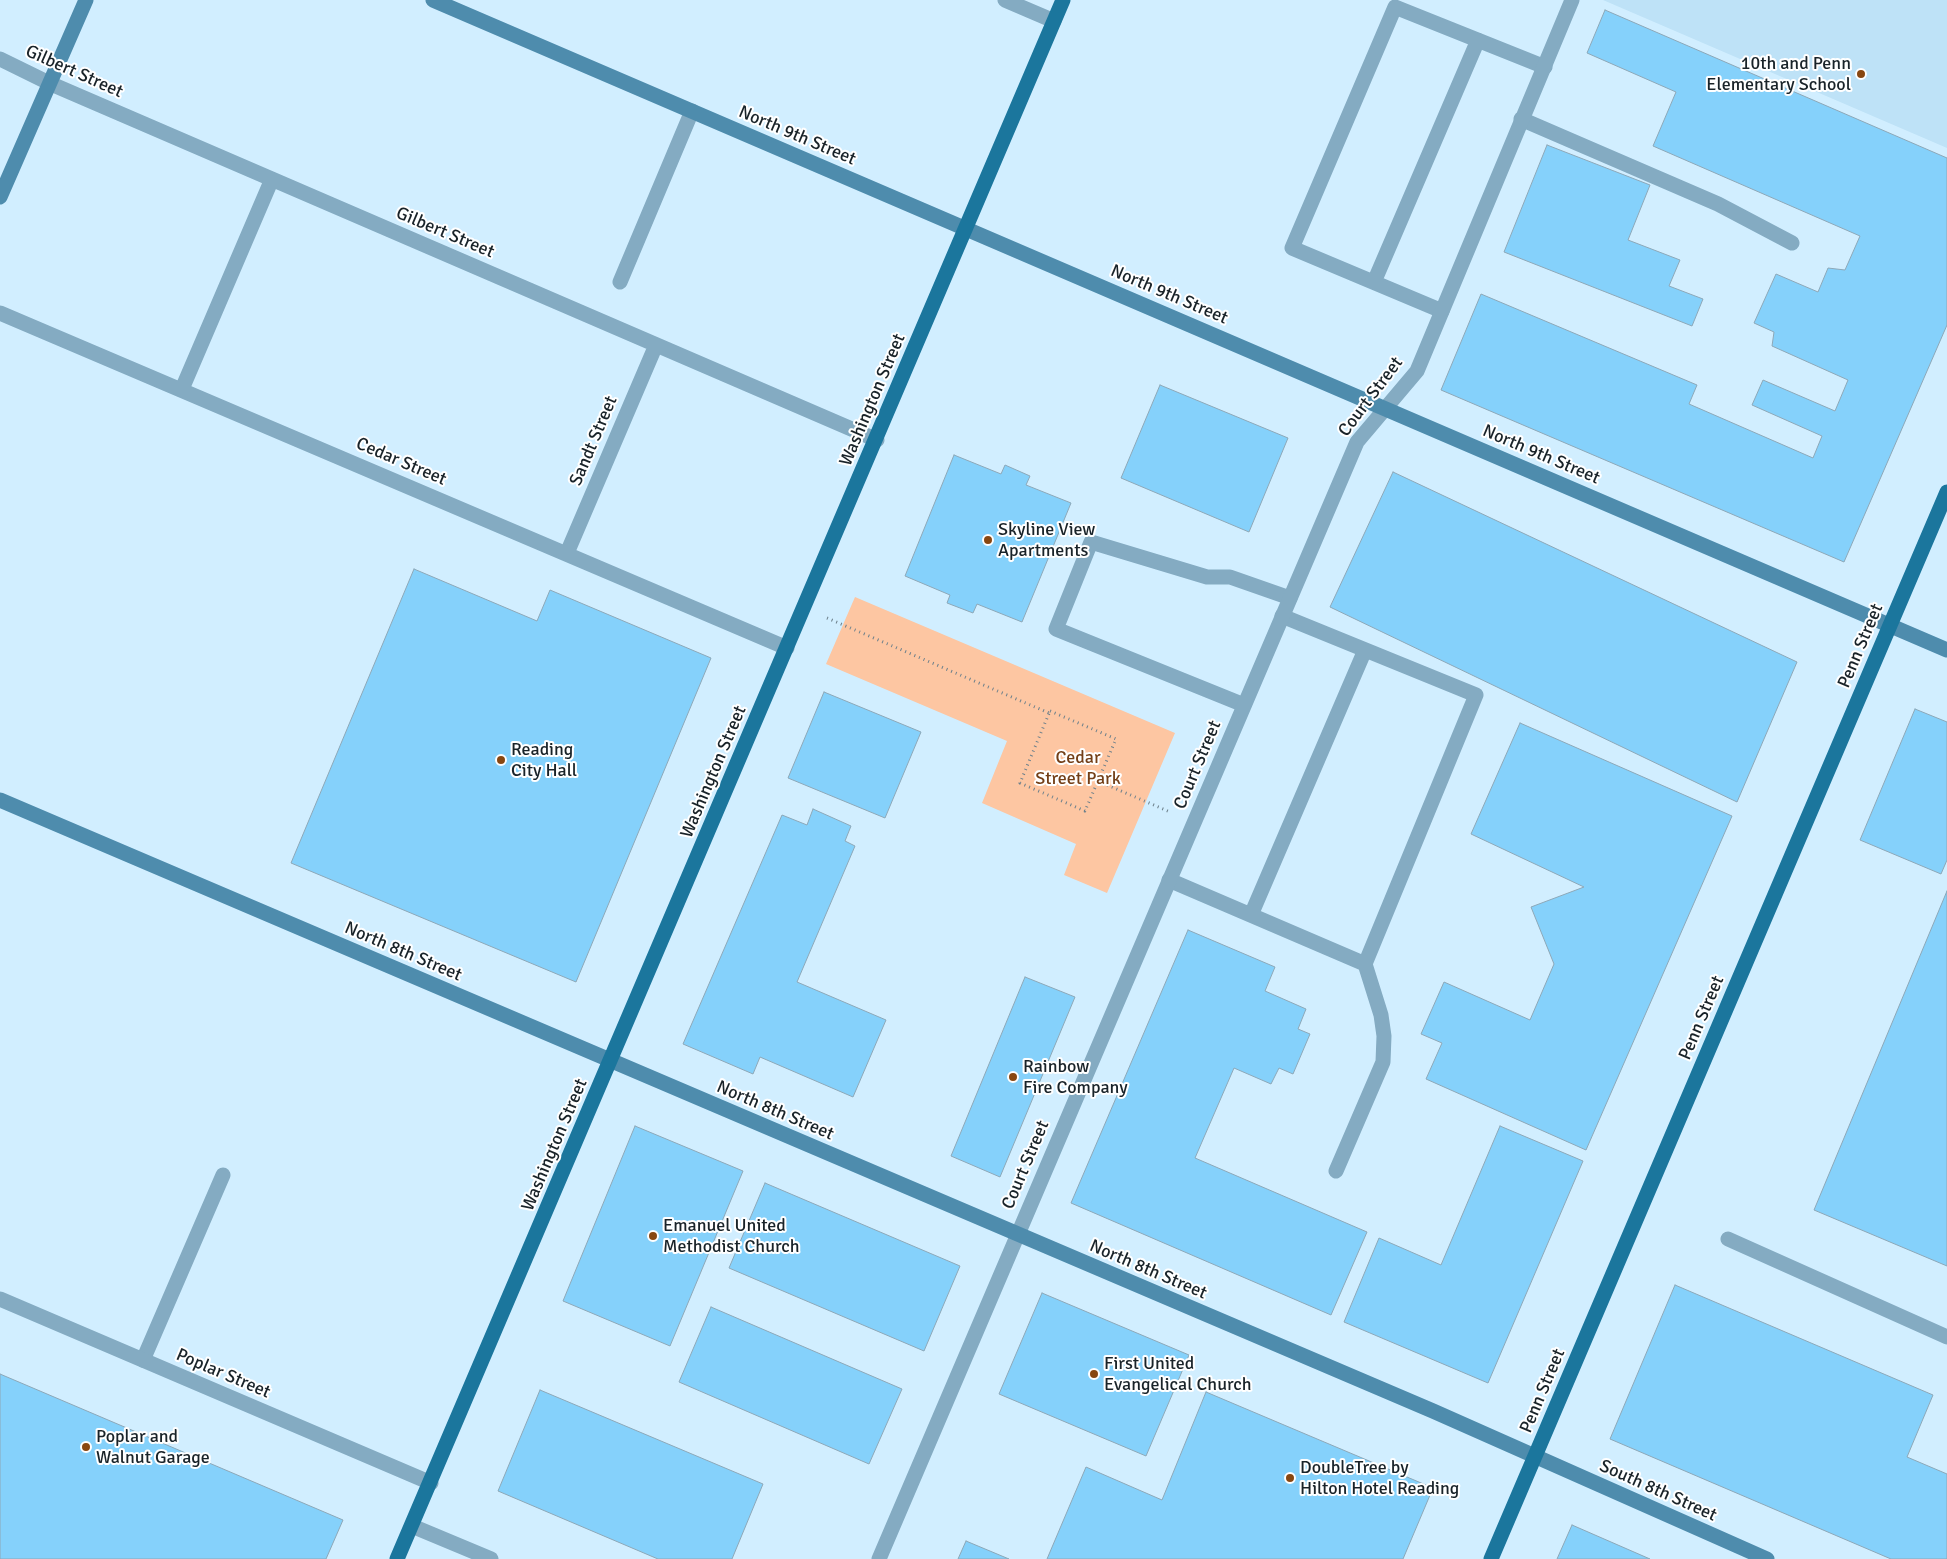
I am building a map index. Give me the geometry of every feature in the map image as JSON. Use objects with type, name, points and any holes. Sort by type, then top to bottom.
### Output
[{"type":"main road","points":[[0,197],[86,0]]},
{"type":"main road","name":"North 9th Street","points":[[433,0],[1947,650]]},
{"type":"main road","name":"Washington Street","points":[[397,1559],[877,440],[1063,0]]},
{"type":"main road","name":"Penn Street","points":[[1491,1559],[1947,492]]},
{"type":"main road","name":"North 8th Street","points":[[0,800],[1433,1411],[1535,1458]]},
{"type":"main road","name":"South 8th Street","points":[[1535,1458],[1767,1559]]},
{"type":"street","points":[[1004,0],[1054,21]]},
{"type":"street","name":"Court Street","points":[[879,1559],[1357,442],[1417,371],[1572,0]]},
{"type":"street","points":[[1442,311],[1292,248],[1395,7],[1545,67]]},
{"type":"street","points":[[1374,282],[1478,40]]},
{"type":"street","name":"Gilbert Street","points":[[0,59],[50,83],[877,440]]},
{"type":"street","points":[[620,282],[692,111]]},
{"type":"street","points":[[1521,119],[1718,204],[1792,243]]},
{"type":"street","points":[[182,389],[272,179]]},
{"type":"street","name":"Cedar Street","points":[[0,313],[787,648]]},
{"type":"street","name":"Sandt Street","points":[[567,553],[656,344]]},
{"type":"street","points":[[1244,705],[1056,629],[1091,542],[1207,577],[1230,577],[1290,598]]},
{"type":"street","points":[[1282,616],[1476,695],[1365,964],[1381,1015],[1384,1036],[1384,1062],[1336,1170]]},
{"type":"street","points":[[1251,915],[1365,650]]},
{"type":"street","points":[[1169,880],[1365,964]]},
{"type":"street","points":[[143,1360],[223,1175]]},
{"type":"street","points":[[1728,1239],[1947,1337]]},
{"type":"street","name":"Poplar Street","points":[[0,1299],[431,1483]]},
{"type":"street","points":[[412,1526],[492,1559]]},
{"type":"path","points":[[804,608],[1049,714]]},
{"type":"path","points":[[1050,711],[1116,739],[1098,780],[1086,811],[1020,783],[1050,711]]},
{"type":"path","points":[[1098,780],[1194,822]]},
{"type":"shaded area","name":"10th and Penn Elementary School","points":[[1603,0],[1947,0],[1947,148]]},
{"type":"green space","name":"Cedar Street Park","points":[[855,597],[1175,733],[1107,893],[1064,875],[1076,844],[982,803],[1007,741],[826,664]]},
{"type":"building","points":[[1605,10],[1947,158],[1947,325],[1844,562],[1441,390],[1481,294],[1697,385],[1689,404],[1813,458],[1822,436],[1752,405],[1763,380],[1835,411],[1848,380],[1772,346],[1774,332],[1754,323],[1776,274],[1818,292],[1828,268],[1845,270],[1860,236],[1653,146],[1676,92],[1587,53]]},
{"type":"building","points":[[1547,145],[1650,185],[1628,240],[1680,260],[1669,286],[1703,299],[1692,326],[1504,252]]},
{"type":"building","points":[[1160,385],[1288,438],[1249,532],[1121,478]]},
{"type":"building","name":"Skyline View Apartments","points":[[954,455],[1001,474],[1005,465],[1030,476],[1026,485],[1071,503],[1022,622],[977,604],[973,613],[947,603],[950,595],[905,576]]},
{"type":"building","points":[[1393,472],[1797,662],[1737,802],[1330,607]]},
{"type":"building","name":"Reading City Hall","points":[[414,569],[537,621],[550,590],[711,658],[576,982],[291,863]]},
{"type":"building","points":[[824,692],[921,732],[885,818],[788,778]]},
{"type":"building","points":[[1915,709],[1947,722],[1947,860],[1941,874],[1860,840]]},
{"type":"building","points":[[1520,723],[1732,816],[1586,1150],[1426,1079],[1442,1043],[1421,1034],[1444,982],[1530,1020],[1554,964],[1531,907],[1584,887],[1471,834]]},
{"type":"building","points":[[813,809],[851,826],[845,841],[855,846],[797,982],[886,1020],[853,1097],[760,1057],[753,1074],[683,1044],[782,815],[807,825]]},
{"type":"building","points":[[1947,891],[1947,1266],[1814,1210]]},
{"type":"building","points":[[1188,930],[1275,967],[1265,991],[1306,1009],[1298,1029],[1310,1034],[1293,1074],[1279,1068],[1271,1084],[1234,1068],[1195,1158],[1367,1232],[1331,1315],[1071,1203]]},
{"type":"building","name":"Rainbow Fire Company","points":[[1025,977],[1075,997],[1000,1177],[951,1156]]},
{"type":"building","name":"Emanuel United Methodist Church","points":[[635,1126],[743,1171],[670,1346],[563,1301]]},
{"type":"building","points":[[1500,1126],[1583,1161],[1488,1383],[1344,1322],[1379,1238],[1441,1265]]},
{"type":"building","points":[[765,1183],[960,1266],[924,1351],[729,1268]]},
{"type":"building","points":[[1675,1285],[1933,1395],[1907,1457],[1947,1474],[1947,1559],[1891,1559],[1610,1439]]},
{"type":"building","name":"First United Evangelical Church","points":[[1042,1293],[1189,1355],[1146,1456],[999,1394]]},
{"type":"building","points":[[711,1307],[902,1389],[869,1464],[679,1382]]},
{"type":"building","name":"Poplar and Walnut Garage","points":[[0,1374],[343,1520],[326,1559],[0,1559]]},
{"type":"building","points":[[540,1390],[763,1484],[732,1559],[658,1559],[498,1491]]},
{"type":"building","name":"DoubleTree by Hilton Hotel Reading","points":[[1206,1392],[1433,1488],[1403,1559],[1047,1559],[1086,1467],[1162,1500]]},
{"type":"building","points":[[1572,1525],[1650,1559],[1557,1559]]},
{"type":"building","points":[[966,1541],[1009,1559],[958,1559]]},
{"type":"place","name":"10th and Penn Elementary School","points":[[1861,74]]},
{"type":"place","name":"Skyline View Apartments","points":[[988,540]]},
{"type":"place","name":"Reading City Hall","points":[[501,760]]},
{"type":"place","name":"Rainbow Fire Company","points":[[1013,1077]]},
{"type":"place","name":"Emanuel United Methodist Church","points":[[653,1236]]},
{"type":"place","name":"First United Evangelical Church","points":[[1094,1374]]},
{"type":"place","name":"Poplar and Walnut Garage","points":[[86,1447]]},
{"type":"place","name":"DoubleTree by Hilton Hotel Reading","points":[[1290,1478]]}]
